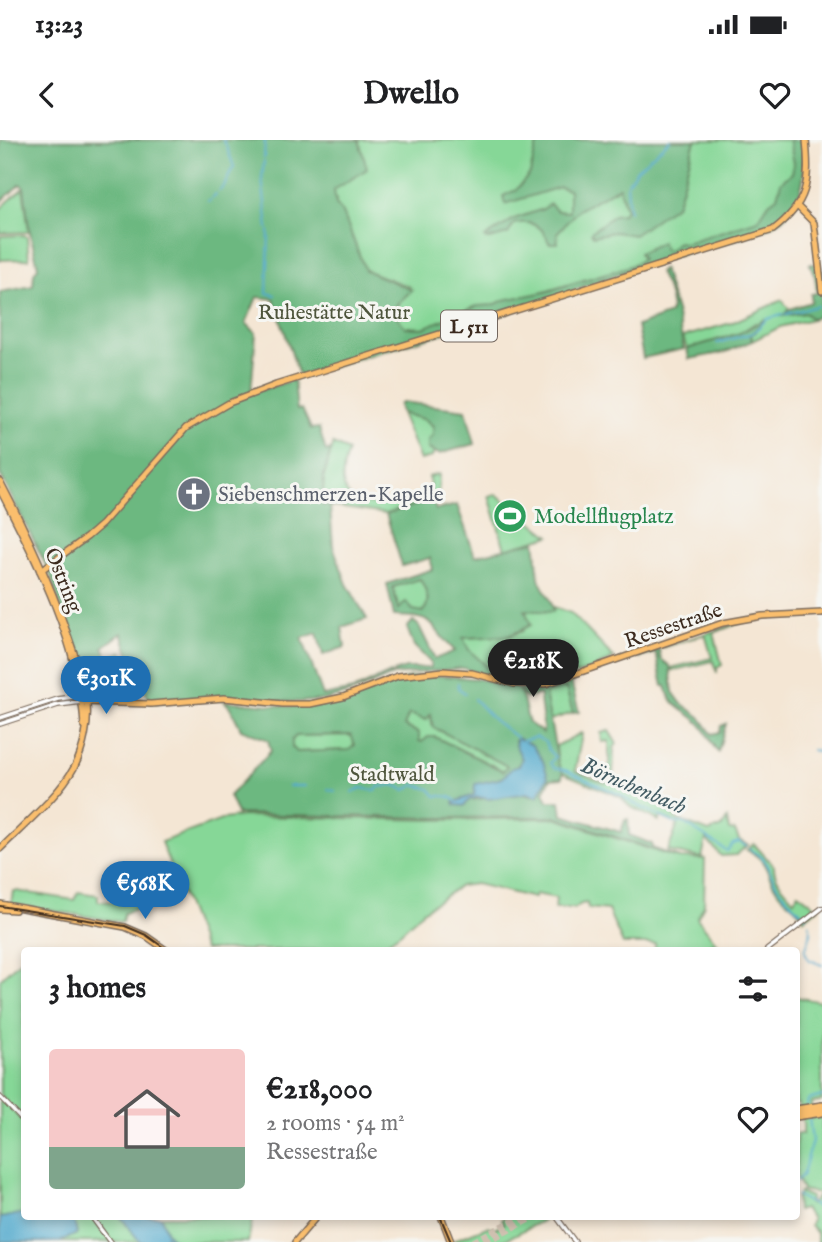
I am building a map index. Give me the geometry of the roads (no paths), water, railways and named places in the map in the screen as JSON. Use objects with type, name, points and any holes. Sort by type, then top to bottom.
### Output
[{"type":"highway","points":[[800,1112],[822,1104]]},
{"type":"highway","points":[[811,1109],[822,1112]]},
{"type":"main road","points":[[806,140],[807,177],[798,207],[814,223],[822,291]]},
{"type":"main road","name":"L 511","points":[[42,570],[102,524],[186,428],[229,403],[276,385],[773,230],[798,207]]},
{"type":"main road","name":"Ostring","points":[[0,481],[37,554],[42,570]]},
{"type":"main road","name":"Ostring","points":[[0,490],[42,570],[61,614],[84,699]]},
{"type":"main road","points":[[37,554],[47,561],[57,560]]},
{"type":"main road","name":"Ressestraße","points":[[84,699],[98,703],[125,703],[224,698],[310,704],[344,697],[402,675],[443,671],[472,673],[514,684],[546,684],[723,623],[762,616],[822,613]]},
{"type":"main road","name":"Ressestraße","points":[[84,699],[106,697],[125,703]]},
{"type":"main road","points":[[84,699],[88,715]]},
{"type":"main road","points":[[84,699],[84,733]]},
{"type":"main road","points":[[0,849],[64,782],[80,752],[88,715],[98,703]]},
{"type":"main road","points":[[0,907],[125,927],[146,936],[162,947]]},
{"type":"main road","points":[[295,1242],[314,1220]]},
{"type":"main road","points":[[443,1220],[451,1242]]},
{"type":"street","points":[[0,718],[58,699],[84,699]]},
{"type":"street","points":[[0,724],[84,699]]},
{"type":"street","points":[[771,947],[822,908]]},
{"type":"street","points":[[0,1097],[21,1119]]},
{"type":"street","points":[[94,1220],[110,1242]]},
{"type":"street","points":[[559,1220],[575,1242]]},
{"type":"water","points":[[517,738],[532,745],[543,761],[548,777],[538,796],[527,793],[489,799],[478,797],[469,800],[464,806],[455,805],[454,802],[474,795],[475,784],[502,778],[512,768],[519,766],[522,759],[515,744]]},
{"type":"water","points":[[21,1214],[21,1220],[74,1220],[77,1234],[60,1242],[0,1242],[0,1218]]},
{"type":"water","points":[[123,1220],[162,1220],[167,1233],[177,1242],[166,1236],[163,1240],[165,1242],[140,1242]]},
{"type":"waterway","points":[[223,140],[226,145]]},
{"type":"waterway","points":[[264,158],[265,140]]},
{"type":"waterway","points":[[629,211],[627,183],[637,169],[670,140]]},
{"type":"waterway","points":[[219,191],[234,167],[227,148]]},
{"type":"waterway","points":[[264,161],[262,179],[268,228]]},
{"type":"waterway","points":[[213,197],[216,194]]},
{"type":"waterway","points":[[269,231],[267,293],[275,295]]},
{"type":"waterway","points":[[717,343],[753,333],[767,319],[817,306]]},
{"type":"waterway","points":[[458,683],[458,688],[465,693]]},
{"type":"waterway","points":[[474,699],[494,720],[517,738]]},
{"type":"waterway","name":"Börnchenbach","points":[[522,741],[536,737],[545,742],[555,757],[550,763],[554,768],[565,770],[621,795],[674,823],[684,823],[727,851],[739,842],[746,846]]},
{"type":"waterway","points":[[812,750],[822,752]]},
{"type":"waterway","points":[[353,792],[361,788],[376,791],[378,787],[394,785],[405,790],[415,785],[430,789],[436,796],[449,797],[456,801]]},
{"type":"waterway","points":[[289,786],[305,786]]},
{"type":"waterway","points":[[328,789],[335,791]]},
{"type":"waterway","points":[[749,849],[763,858],[777,886],[807,917]]},
{"type":"waterway","points":[[809,923],[811,933],[805,951],[808,959],[822,965]]},
{"type":"waterway","points":[[807,1106],[808,1100],[822,1096]]},
{"type":"waterway","points":[[800,1177],[812,1141],[809,1118]]},
{"type":"waterway","points":[[800,1197],[822,1211]]},
{"type":"tunnel","points":[[473,1242],[515,1220]]},
{"type":"tunnel","points":[[485,1242],[527,1220]]},
{"type":"tram line","points":[[0,906],[125,926],[146,935],[163,947]]},
{"type":"tram line","points":[[442,1220],[451,1242]]},
{"type":"place","name":"Siebenschmerzen-Kapelle","points":[[194,494]]},
{"type":"place","name":"Modellflugplatz","points":[[510,516]]},
{"type":"park label","name":"Ruhestätte Natur","points":[[334,312]]},
{"type":"park label","name":"Stadtwald","points":[[392,774]]}]
